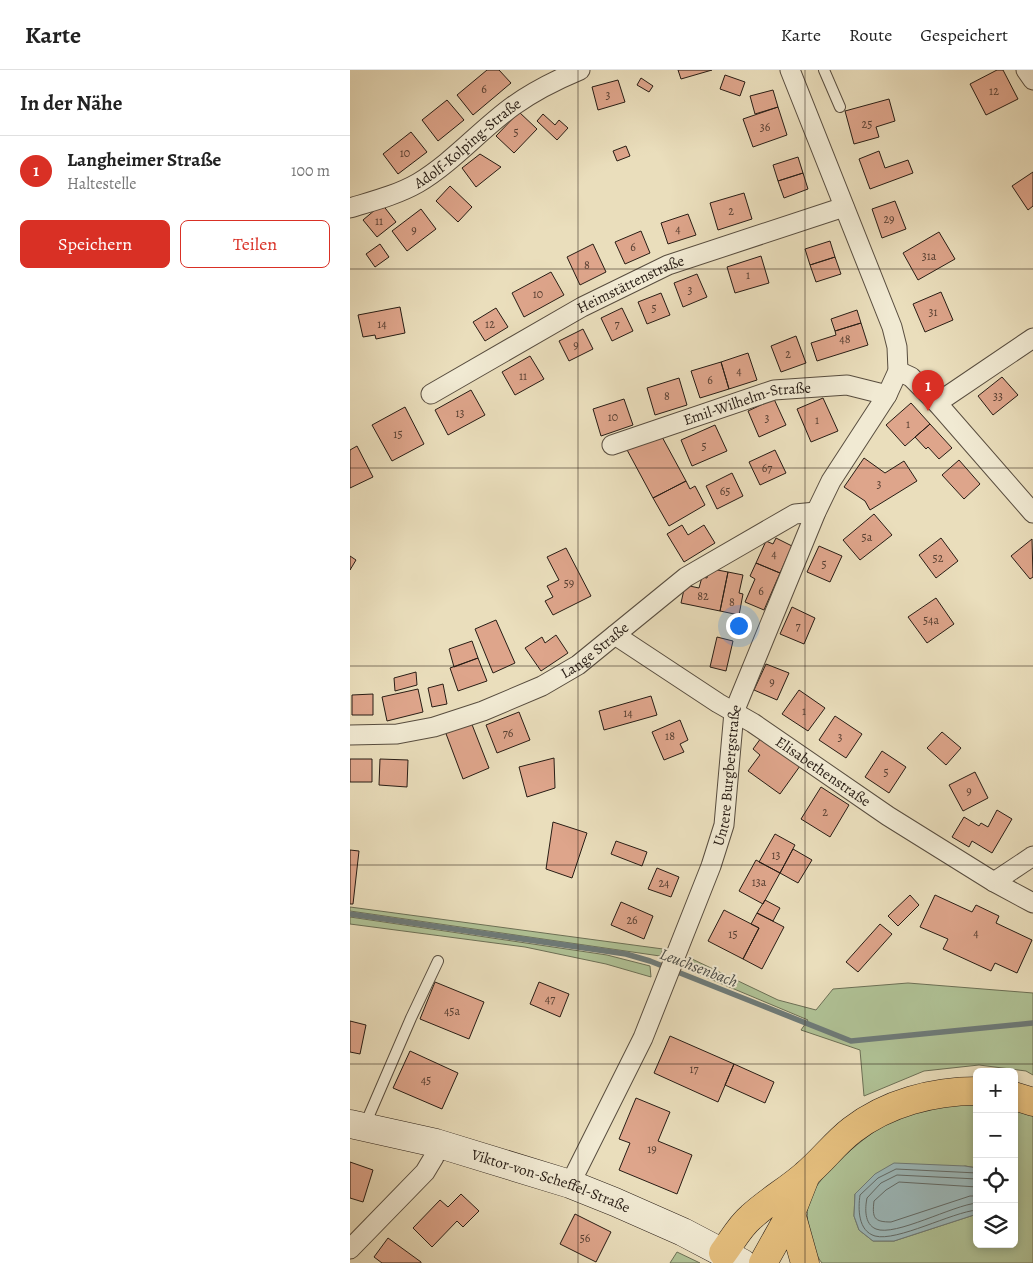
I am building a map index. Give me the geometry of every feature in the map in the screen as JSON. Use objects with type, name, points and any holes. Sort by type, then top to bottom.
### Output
[{"type":"highway","points":[[732,1258],[749,1218],[806,1174],[852,1130],[879,1114],[903,1103],[929,1095],[957,1090],[973,1090]]},
{"type":"highway","points":[[1018,1097],[1033,1102]]},
{"type":"highway","points":[[763,1263],[790,1213],[806,1174]]},
{"type":"highway","points":[[790,1213],[805,1263]]},
{"type":"street","name":"Adolf-Kolping-Straße","points":[[350,208],[416,184],[438,170],[512,107],[549,83],[580,70]]},
{"type":"street","points":[[790,70],[892,327],[897,346],[898,372],[911,378],[937,403],[1033,513]]},
{"type":"street","points":[[1026,70],[1033,80]]},
{"type":"street","name":"Heimstättenstraße","points":[[430,394],[582,307],[668,265],[844,206]]},
{"type":"street","points":[[937,403],[1033,338]]},
{"type":"street","name":"Untere Burgbergstraße","points":[[570,1184],[643,1038],[711,866],[724,825],[734,712],[816,512],[831,481],[887,394],[898,372]]},
{"type":"street","name":"Emil-Wilhelm-Straße","points":[[612,445],[774,390],[847,385],[887,394]]},
{"type":"street","name":"Lange Straße","points":[[350,735],[397,734],[431,728],[483,711],[542,686],[578,665],[686,577],[795,514],[816,512]]},
{"type":"street","name":"Elisabethenstraße","points":[[615,635],[734,712],[888,816],[1033,904]]},
{"type":"street","points":[[994,882],[1033,856]]},
{"type":"street","name":"Viktor-von-Scheffel-Straße","points":[[357,1125],[436,1143],[570,1184],[683,1232],[732,1258]]},
{"type":"street","points":[[350,1249],[425,1172],[434,1157],[436,1143]]},
{"type":"lane","points":[[824,70],[840,107]]},
{"type":"lane","points":[[357,1125],[438,961]]},
{"type":"green space","points":[[350,907],[663,949],[660,956],[350,911]]},
{"type":"green space","points":[[350,917],[607,955],[650,966],[651,977],[606,964],[525,947],[350,924]]},
{"type":"green space","points":[[690,958],[778,1000],[816,1010],[833,989],[908,983],[1033,993],[1033,1075],[1026,1071],[1018,1070],[1018,1068],[979,1065],[924,1071],[864,1096],[860,1050],[801,1030],[808,1020],[684,968]]},
{"type":"green space","points":[[973,1104],[973,1167],[965,1166],[855,1194],[854,1216],[859,1230],[873,1241],[894,1241],[973,1215],[973,1248],[1018,1248],[1018,1111],[1033,1116],[1033,1263],[822,1263],[809,1233],[807,1216],[809,1201],[821,1180],[844,1156],[881,1127],[891,1121],[929,1107]]},
{"type":"green space","points":[[677,1252],[700,1263],[670,1263]]},
{"type":"water","points":[[894,1163],[973,1167],[973,1215],[894,1241],[873,1241],[859,1230],[854,1216],[855,1194],[875,1174]]},
{"type":"building","points":[[487,70],[499,70],[511,83],[473,115],[457,95]]},
{"type":"building","points":[[678,70],[712,70],[681,79]]},
{"type":"building","points":[[997,70],[1003,70],[1018,99],[986,115],[970,84]]},
{"type":"building","points":[[725,75],[745,82],[740,96],[720,89]]},
{"type":"building","points":[[641,78],[653,86],[649,92],[637,85]]},
{"type":"building","points":[[618,80],[625,102],[598,110],[592,87]]},
{"type":"building","points":[[773,90],[778,107],[755,114],[750,96]]},
{"type":"building","points":[[889,99],[895,121],[876,127],[879,137],[854,144],[845,111]]},
{"type":"building","points":[[447,100],[464,120],[438,141],[422,120]]},
{"type":"building","points":[[778,107],[787,135],[753,147],[743,119]]},
{"type":"building","points":[[519,112],[537,129],[514,153],[496,136]]},
{"type":"building","points":[[543,114],[555,125],[559,120],[568,128],[557,140],[537,121]]},
{"type":"building","points":[[411,132],[427,152],[398,174],[383,154]]},
{"type":"building","points":[[626,146],[630,156],[617,161],[613,151]]},
{"type":"building","points":[[879,151],[885,168],[908,160],[913,173],[870,189],[859,159]]},
{"type":"building","points":[[480,154],[501,167],[476,187],[462,168]]},
{"type":"building","points":[[798,157],[803,173],[778,181],[773,165]]},
{"type":"building","points":[[1033,172],[1033,206],[1028,210],[1012,186]]},
{"type":"building","points":[[803,173],[808,189],[784,198],[778,181]]},
{"type":"building","points":[[450,186],[472,207],[458,222],[436,201]]},
{"type":"building","points":[[744,193],[752,219],[718,230],[710,203]]},
{"type":"building","points":[[895,201],[906,229],[882,238],[872,209]]},
{"type":"building","points":[[382,204],[396,222],[377,237],[363,220]]},
{"type":"building","points":[[421,209],[436,229],[407,251],[392,231]]},
{"type":"building","points":[[688,214],[696,235],[668,244],[661,223]]},
{"type":"building","points":[[641,231],[650,253],[625,264],[615,242]]},
{"type":"building","points":[[939,232],[955,259],[918,280],[903,253]]},
{"type":"building","points":[[830,241],[835,257],[810,265],[805,249]]},
{"type":"building","points":[[380,244],[389,257],[375,267],[366,254]]},
{"type":"building","points":[[593,244],[606,272],[580,285],[567,257]]},
{"type":"building","points":[[761,256],[769,283],[735,293],[727,267]]},
{"type":"building","points":[[835,257],[841,274],[816,282],[810,265]]},
{"type":"building","points":[[551,272],[564,295],[524,317],[512,293]]},
{"type":"building","points":[[697,274],[707,297],[683,307],[674,283]]},
{"type":"building","points":[[941,292],[953,320],[925,332],[913,304]]},
{"type":"building","points":[[661,293],[670,315],[647,324],[638,302]]},
{"type":"building","points":[[400,307],[405,333],[376,339],[375,335],[363,337],[358,315]]},
{"type":"building","points":[[496,308],[508,327],[485,341],[473,322]]},
{"type":"building","points":[[622,308],[633,331],[612,341],[601,318]]},
{"type":"building","points":[[857,310],[861,323],[835,331],[831,319]]},
{"type":"building","points":[[861,323],[868,345],[817,361],[811,343],[836,335],[835,331]]},
{"type":"building","points":[[583,329],[593,349],[569,361],[559,341]]},
{"type":"building","points":[[796,336],[806,363],[781,372],[771,346]]},
{"type":"building","points":[[748,353],[757,380],[729,389],[721,362]]},
{"type":"building","points":[[530,356],[544,379],[515,395],[502,372]]},
{"type":"building","points":[[721,362],[729,389],[700,398],[691,371]]},
{"type":"building","points":[[1002,377],[1018,395],[993,415],[978,396]]},
{"type":"building","points":[[679,378],[687,405],[655,415],[647,388]]},
{"type":"building","points":[[471,390],[485,415],[448,435],[435,410]]},
{"type":"building","points":[[823,398],[838,431],[811,442],[797,409]]},
{"type":"building","points":[[624,399],[633,425],[601,436],[593,409]]},
{"type":"building","points":[[774,399],[786,425],[759,437],[748,411]]},
{"type":"building","points":[[911,403],[930,424],[905,446],[886,425]]},
{"type":"building","points":[[405,407],[424,444],[392,461],[372,425]]},
{"type":"building","points":[[930,424],[952,448],[939,459],[915,437]]},
{"type":"building","points":[[715,425],[727,451],[692,466],[681,440]]},
{"type":"building","points":[[661,435],[686,481],[653,498],[626,448]]},
{"type":"building","points":[[357,446],[373,477],[350,488],[350,450]]},
{"type":"building","points":[[775,450],[786,473],[760,485],[749,462]]},
{"type":"building","points":[[864,458],[885,473],[904,461],[917,481],[870,510],[865,501],[844,487]]},
{"type":"building","points":[[959,460],[980,484],[964,499],[942,475]]},
{"type":"building","points":[[732,473],[743,496],[717,509],[706,486]]},
{"type":"building","points":[[686,481],[690,489],[695,486],[705,505],[669,526],[653,498]]},
{"type":"building","points":[[874,514],[892,535],[860,560],[843,540]]},
{"type":"building","points":[[682,525],[688,535],[704,525],[715,543],[684,562],[667,534]]},
{"type":"building","points":[[776,538],[792,546],[780,573],[756,563],[766,541],[773,544]]},
{"type":"building","points":[[941,538],[958,561],[936,578],[919,555]]},
{"type":"building","points":[[1032,539],[1033,577],[1030,579],[1011,556]]},
{"type":"building","points":[[819,546],[842,556],[830,582],[807,572]]},
{"type":"building","points":[[566,548],[591,596],[553,615],[545,601],[553,597],[547,586],[559,580],[547,557]]},
{"type":"building","points":[[350,556],[356,560],[350,570]]},
{"type":"building","points":[[756,563],[780,573],[764,610],[745,602],[755,579],[750,576]]},
{"type":"building","points":[[712,569],[728,572],[720,611],[681,603],[685,585],[699,588],[702,577],[707,578],[708,572]]},
{"type":"building","points":[[728,572],[743,575],[739,593],[743,594],[739,615],[720,611]]},
{"type":"building","points":[[936,598],[954,624],[927,643],[908,617]]},
{"type":"building","points":[[792,607],[815,618],[804,644],[780,634]]},
{"type":"building","points":[[496,620],[515,663],[493,673],[475,629]]},
{"type":"building","points":[[556,635],[568,653],[541,671],[525,648],[542,637],[545,643]]},
{"type":"building","points":[[717,637],[733,641],[726,671],[710,667]]},
{"type":"building","points":[[472,641],[478,658],[454,667],[449,649]]},
{"type":"building","points":[[478,658],[487,681],[458,691],[450,668]]},
{"type":"building","points":[[766,664],[789,673],[777,700],[754,690]]},
{"type":"building","points":[[416,672],[417,685],[395,691],[394,678]]},
{"type":"building","points":[[443,684],[447,704],[432,707],[428,688]]},
{"type":"building","points":[[418,689],[423,712],[387,721],[382,697]]},
{"type":"building","points":[[799,690],[825,708],[808,731],[782,714]]},
{"type":"building","points":[[373,694],[373,715],[352,715],[352,695]]},
{"type":"building","points":[[651,696],[657,715],[604,730],[599,711]]},
{"type":"building","points":[[519,712],[530,740],[497,753],[486,725]]},
{"type":"building","points":[[835,716],[862,734],[846,758],[819,740]]},
{"type":"building","points":[[680,720],[688,740],[680,744],[684,752],[664,760],[652,732]]},
{"type":"building","points":[[471,722],[489,768],[463,779],[445,731]]},
{"type":"building","points":[[942,732],[961,748],[946,765],[927,748]]},
{"type":"building","points":[[761,738],[800,766],[780,794],[748,771],[760,755],[753,749]]},
{"type":"building","points":[[882,751],[906,767],[889,793],[865,777]]},
{"type":"building","points":[[554,758],[555,788],[527,797],[519,767]]},
{"type":"building","points":[[350,759],[372,759],[372,782],[350,782]]},
{"type":"building","points":[[380,759],[408,760],[407,787],[379,785]]},
{"type":"building","points":[[975,772],[988,798],[963,811],[949,785]]},
{"type":"building","points":[[821,787],[849,805],[830,837],[801,819]]},
{"type":"building","points":[[997,810],[1012,819],[992,853],[972,841],[969,847],[952,837],[964,817],[979,826],[981,823],[988,827]]},
{"type":"building","points":[[553,822],[587,833],[572,878],[546,869]]},
{"type":"building","points":[[775,834],[795,845],[780,873],[759,862]]},
{"type":"building","points":[[616,841],[647,852],[642,866],[611,854]]},
{"type":"building","points":[[793,849],[812,860],[798,883],[780,873]]},
{"type":"building","points":[[350,850],[359,851],[353,904],[350,904]]},
{"type":"building","points":[[756,860],[780,873],[763,904],[739,891]]},
{"type":"building","points":[[657,868],[679,877],[671,897],[648,889]]},
{"type":"building","points":[[910,895],[919,905],[898,926],[888,916]]},
{"type":"building","points":[[935,895],[972,912],[976,905],[999,916],[996,923],[1032,940],[1017,973],[995,963],[991,971],[943,949],[948,939],[920,927]]},
{"type":"building","points":[[765,900],[780,908],[773,921],[757,913]]},
{"type":"building","points":[[621,902],[653,916],[644,939],[611,925]]},
{"type":"building","points":[[724,910],[759,928],[743,959],[708,941]]},
{"type":"building","points":[[757,913],[784,927],[762,969],[743,959],[759,928],[751,924]]},
{"type":"building","points":[[880,924],[892,934],[858,972],[846,962]]},
{"type":"building","points":[[435,982],[484,1002],[469,1039],[420,1019]]},
{"type":"building","points":[[539,982],[569,994],[560,1017],[530,1004]]},
{"type":"building","points":[[350,1021],[366,1025],[360,1054],[350,1052]]},
{"type":"building","points":[[670,1036],[734,1064],[718,1102],[654,1073]]},
{"type":"building","points":[[410,1051],[458,1073],[442,1109],[393,1088]]},
{"type":"building","points":[[734,1064],[774,1082],[765,1103],[725,1085]]},
{"type":"building","points":[[636,1098],[670,1112],[658,1141],[692,1155],[677,1194],[619,1170],[630,1143],[619,1139]]},
{"type":"building","points":[[350,1162],[373,1170],[363,1202],[350,1198]]},
{"type":"building","points":[[461,1194],[479,1211],[463,1227],[457,1221],[432,1247],[413,1228],[440,1200],[448,1207]]},
{"type":"building","points":[[575,1214],[611,1232],[596,1262],[560,1244]]},
{"type":"building","points":[[388,1238],[421,1263],[382,1263],[374,1257]]},
{"type":"waterway","name":"Leuchsenbach","points":[[350,914],[626,954],[650,961],[851,1041],[1033,1023]]},
{"type":"place","name":"Langheimer Straße","points":[[928,411]]}]
